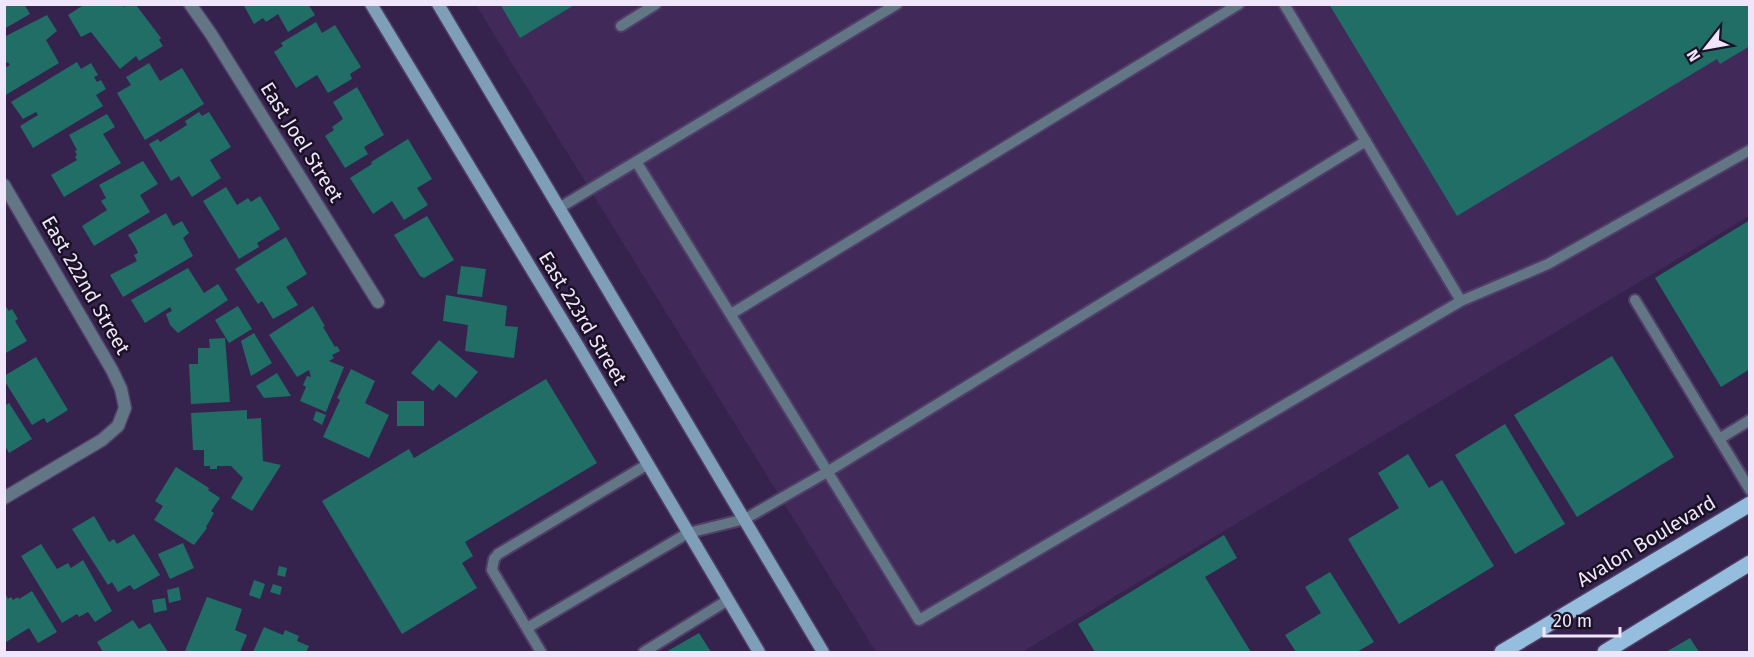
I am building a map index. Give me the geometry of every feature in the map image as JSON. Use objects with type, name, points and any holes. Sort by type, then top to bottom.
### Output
[{"type":"main road","name":"East 223rd Street","points":[[371,4],[759,652]]},
{"type":"main road","name":"East 223rd Street","points":[[438,4],[823,652]]},
{"type":"main road","name":"Avalon Boulevard","points":[[1502,652],[1749,504]]},
{"type":"main road","points":[[1605,652],[1749,563]]},
{"type":"street","name":"East Joel Street","points":[[190,4],[378,302]]},
{"type":"street","name":"East 222nd Street","points":[[4,185],[112,370],[121,389],[125,408],[118,426],[102,440],[4,498]]},
{"type":"lane","points":[[621,26],[656,4]]},
{"type":"lane","points":[[559,208],[897,4]]},
{"type":"lane","points":[[731,314],[1239,4]]},
{"type":"lane","points":[[1284,4],[1461,300]]},
{"type":"lane","points":[[527,628],[688,533],[745,519],[827,472],[1366,141]]},
{"type":"lane","points":[[637,163],[919,620],[1461,300],[1548,264],[1749,150]]},
{"type":"lane","points":[[1635,300],[1749,490]]},
{"type":"lane","points":[[1719,439],[1749,420]]},
{"type":"lane","points":[[541,652],[492,570],[494,559],[498,554],[648,464]]},
{"type":"lane","points":[[644,652],[728,600]]},
{"type":"shaded area","points":[[476,5],[1749,5],[1749,216],[1022,652],[876,652]]},
{"type":"building","points":[[4,4],[24,4],[30,14],[4,29]]},
{"type":"building","points":[[85,4],[122,4],[124,7],[129,4],[136,5],[161,38],[159,40],[163,46],[139,61],[136,56],[120,69],[91,32],[81,37],[68,15]]},
{"type":"building","points":[[243,4],[308,4],[315,15],[288,32],[278,14],[266,22],[263,18],[254,24]]},
{"type":"building","points":[[500,4],[576,4],[520,38]]},
{"type":"building","points":[[1329,4],[1750,4],[1750,46],[1720,64],[1717,59],[1457,216]]},
{"type":"building","points":[[47,15],[57,31],[46,40],[59,63],[4,96],[4,68],[10,65],[8,62],[4,64],[4,37]]},
{"type":"building","points":[[316,22],[322,33],[335,25],[361,67],[350,74],[352,79],[328,93],[317,75],[296,88],[274,52],[283,46],[281,43]]},
{"type":"building","points":[[77,62],[81,69],[91,63],[98,75],[94,77],[97,82],[101,80],[106,89],[96,95],[103,106],[33,148],[20,126],[38,115],[36,112],[23,119],[11,102]]},
{"type":"building","points":[[149,63],[160,81],[182,68],[204,104],[145,140],[117,93],[131,85],[126,77]]},
{"type":"building","points":[[357,87],[384,135],[364,147],[368,154],[345,168],[325,136],[334,130],[332,127],[343,119],[333,102]]},
{"type":"building","points":[[199,112],[202,116],[209,112],[231,147],[210,160],[221,178],[192,197],[179,176],[171,181],[149,144],[158,139],[160,142],[187,125],[185,121]]},
{"type":"building","points":[[107,114],[115,127],[103,134],[121,163],[64,197],[51,175],[77,160],[75,151],[77,150],[69,135]]},
{"type":"building","points":[[408,139],[432,179],[417,188],[428,205],[404,220],[392,201],[373,214],[350,178]]},
{"type":"building","points":[[143,161],[158,184],[140,195],[150,212],[94,246],[82,226],[107,210],[101,201],[106,198],[99,185]]},
{"type":"building","points":[[226,187],[237,205],[248,198],[251,202],[260,196],[280,229],[257,243],[259,247],[239,259],[203,201]]},
{"type":"building","points":[[166,213],[173,226],[182,221],[189,233],[183,238],[193,256],[123,297],[110,275],[137,261],[134,255],[138,253],[128,235]]},
{"type":"building","points":[[427,216],[454,260],[424,278],[420,276],[394,235]]},
{"type":"building","points":[[1750,220],[1750,369],[1721,387],[1655,278]]},
{"type":"building","points":[[286,237],[307,274],[286,287],[298,305],[273,319],[262,301],[258,304],[235,269]]},
{"type":"building","points":[[461,266],[486,269],[482,297],[457,294]]},
{"type":"building","points":[[188,268],[204,293],[218,284],[228,300],[178,333],[170,325],[166,314],[172,311],[170,307],[145,323],[131,300]]},
{"type":"building","points":[[446,295],[507,306],[505,326],[518,327],[514,358],[465,351],[468,325],[443,321]]},
{"type":"building","points":[[4,304],[9,311],[12,309],[18,319],[15,321],[27,341],[4,354]]},
{"type":"building","points":[[238,306],[252,329],[229,343],[215,320]]},
{"type":"building","points":[[313,306],[335,347],[337,346],[340,351],[332,355],[334,358],[329,361],[344,367],[326,412],[300,401],[306,387],[303,385],[307,376],[311,377],[309,370],[297,377],[269,335]]},
{"type":"building","points":[[254,333],[272,363],[251,376],[241,341]]},
{"type":"building","points":[[225,338],[230,402],[191,404],[189,364],[198,364],[198,348],[210,348],[209,339]]},
{"type":"building","points":[[439,340],[478,372],[456,398],[439,384],[433,391],[411,373]]},
{"type":"building","points":[[1612,356],[1674,457],[1577,517],[1514,415]]},
{"type":"building","points":[[36,357],[68,410],[47,423],[44,418],[32,425],[4,380],[4,376]]},
{"type":"building","points":[[351,369],[375,381],[365,403],[389,415],[369,458],[323,437],[340,400],[337,398]]},
{"type":"building","points":[[277,373],[291,396],[264,398],[256,386]]},
{"type":"building","points":[[546,379],[597,463],[465,542],[473,556],[462,563],[477,588],[402,634],[322,501],[409,449],[414,458]]},
{"type":"building","points":[[397,401],[424,401],[424,426],[397,426]]},
{"type":"building","points":[[9,403],[32,439],[9,453],[4,444],[4,406]]},
{"type":"building","points":[[247,410],[247,419],[261,418],[263,461],[281,465],[252,511],[231,498],[243,478],[231,466],[217,466],[217,469],[210,469],[210,466],[204,466],[204,450],[193,450],[191,413]]},
{"type":"building","points":[[316,411],[326,415],[322,425],[313,420]]},
{"type":"building","points":[[1505,424],[1565,524],[1515,554],[1455,455]]},
{"type":"building","points":[[1408,454],[1429,488],[1442,480],[1494,566],[1399,624],[1348,539],[1399,508],[1378,473]]},
{"type":"building","points":[[176,467],[209,488],[208,490],[220,498],[211,511],[214,513],[207,528],[194,545],[154,520],[163,506],[155,501]]},
{"type":"building","points":[[94,516],[109,542],[114,539],[117,544],[134,534],[160,575],[134,590],[130,585],[118,592],[112,582],[108,585],[72,529]]},
{"type":"building","points":[[1224,535],[1237,558],[1205,577],[1251,652],[1095,652],[1078,624]]},
{"type":"building","points":[[183,543],[194,568],[170,579],[158,554]]},
{"type":"building","points":[[41,544],[57,569],[68,563],[71,568],[83,560],[112,611],[95,622],[88,612],[79,617],[77,614],[62,623],[21,556]]},
{"type":"building","points":[[279,566],[287,568],[285,577],[277,575]]},
{"type":"building","points":[[1330,572],[1374,642],[1357,652],[1296,652],[1285,635],[1321,613],[1305,587]]},
{"type":"building","points":[[254,580],[265,584],[260,599],[249,595]]},
{"type":"building","points":[[273,584],[282,587],[280,595],[270,592]]},
{"type":"building","points":[[179,587],[181,600],[169,603],[167,590]]},
{"type":"building","points":[[32,591],[57,632],[38,643],[29,628],[6,642],[5,593],[8,599],[11,597],[13,600]]},
{"type":"building","points":[[207,597],[242,609],[235,630],[247,635],[240,652],[185,651]]},
{"type":"building","points":[[165,598],[167,610],[154,613],[152,600]]},
{"type":"building","points":[[133,620],[139,629],[150,623],[168,652],[103,652],[97,642]]},
{"type":"building","points":[[264,627],[283,635],[285,630],[299,636],[297,641],[309,646],[306,652],[253,652]]},
{"type":"building","points":[[699,633],[711,652],[666,652]]},
{"type":"building","points":[[1690,638],[1699,652],[1666,652]]}]
